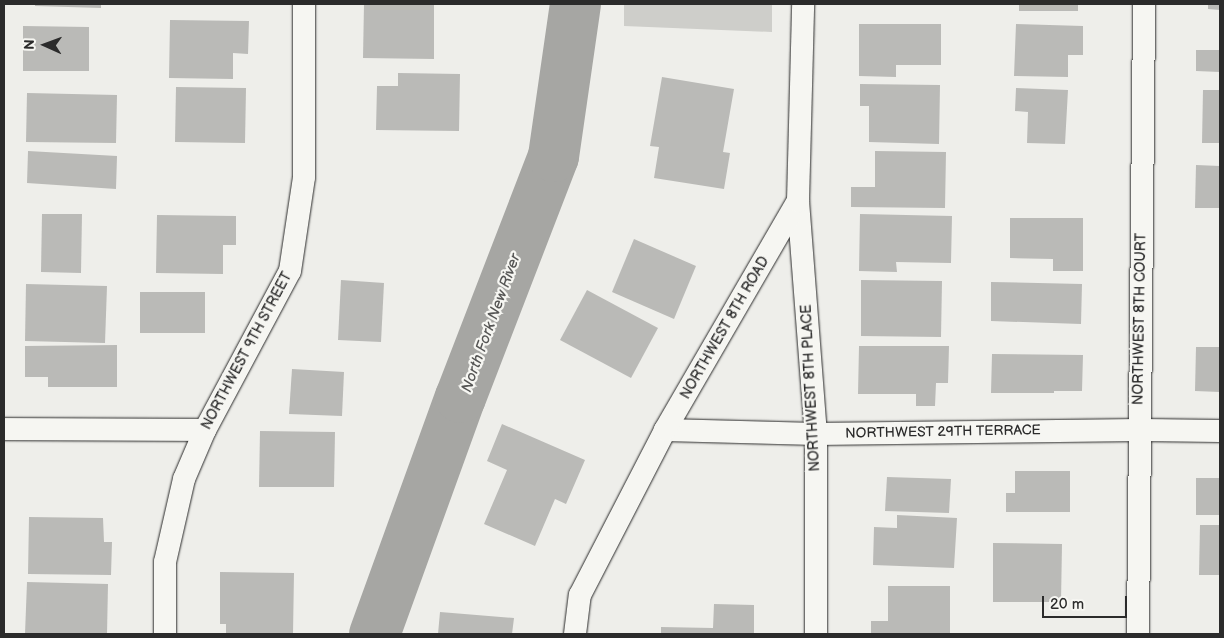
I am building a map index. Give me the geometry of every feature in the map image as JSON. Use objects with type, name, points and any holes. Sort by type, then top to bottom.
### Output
[{"type":"street","name":"NORTHWEST 9TH STREET","points":[[165,634],[165,562],[184,479],[205,430],[290,271],[304,177],[304,4]]},
{"type":"street","name":"NORTHWEST 8TH ROAD","points":[[575,634],[580,595],[665,430],[798,201],[802,4]]},
{"type":"street","name":"NORTHWEST 8TH COURT","points":[[1138,634],[1144,4]]},
{"type":"street","name":"NORTHWEST 8TH PLACE","points":[[798,201],[816,434],[816,634]]},
{"type":"street","points":[[4,429],[205,430]]},
{"type":"street","name":"NORTHWEST 29TH TERRACE","points":[[665,430],[816,434],[1139,430],[1220,431]]},
{"type":"shaded area","points":[[624,4],[772,4],[772,32],[624,26]]},
{"type":"building","points":[[35,4],[101,4],[101,8],[35,6]]},
{"type":"building","points":[[364,4],[434,4],[434,59],[363,58]]},
{"type":"building","points":[[1019,4],[1078,4],[1078,11],[1019,11]]},
{"type":"building","points":[[1208,4],[1220,4],[1220,10],[1208,9]]},
{"type":"building","points":[[170,20],[249,21],[248,54],[233,53],[233,79],[169,78]]},
{"type":"building","points":[[859,24],[941,24],[941,65],[896,65],[896,77],[859,76]]},
{"type":"building","points":[[1016,24],[1083,26],[1083,55],[1068,55],[1068,77],[1014,76]]},
{"type":"building","points":[[23,26],[89,27],[89,71],[23,71]]},
{"type":"building","points":[[1196,50],[1220,50],[1220,72],[1196,71]]},
{"type":"building","points":[[398,73],[460,74],[459,131],[376,130],[377,86],[398,86]]},
{"type":"building","points":[[662,77],[734,89],[723,152],[730,153],[724,189],[654,178],[659,147],[650,146]]},
{"type":"building","points":[[860,84],[940,85],[939,144],[869,142],[869,106],[860,106]]},
{"type":"building","points":[[176,87],[246,88],[245,143],[175,142]]},
{"type":"building","points":[[1016,88],[1068,90],[1065,144],[1027,143],[1028,112],[1015,111]]},
{"type":"building","points":[[1203,90],[1220,90],[1220,143],[1202,143]]},
{"type":"building","points":[[27,93],[117,95],[116,143],[26,142]]},
{"type":"building","points":[[28,151],[117,156],[116,189],[27,183]]},
{"type":"building","points":[[875,151],[946,152],[945,208],[851,207],[851,187],[875,187]]},
{"type":"building","points":[[1196,165],[1220,166],[1220,208],[1195,208]]},
{"type":"building","points":[[42,214],[82,214],[81,273],[41,272]]},
{"type":"building","points":[[860,214],[952,216],[951,263],[896,262],[897,272],[859,271]]},
{"type":"building","points":[[157,215],[236,216],[236,245],[223,245],[223,274],[156,273]]},
{"type":"building","points":[[1010,218],[1083,218],[1083,271],[1053,271],[1053,259],[1010,258]]},
{"type":"building","points":[[634,239],[696,266],[674,319],[612,292]]},
{"type":"building","points":[[341,280],[384,283],[381,342],[338,340]]},
{"type":"building","points":[[861,280],[942,281],[941,337],[861,336]]},
{"type":"building","points":[[991,282],[1082,284],[1081,324],[991,321]]},
{"type":"building","points":[[26,284],[107,286],[105,343],[25,341]]},
{"type":"building","points":[[587,290],[658,328],[631,378],[560,340]]},
{"type":"building","points":[[140,292],[205,292],[205,333],[140,333]]},
{"type":"building","points":[[117,345],[117,387],[48,387],[48,377],[25,377],[25,346]]},
{"type":"building","points":[[859,346],[949,346],[948,383],[936,383],[935,406],[916,406],[916,394],[858,394]]},
{"type":"building","points":[[1196,347],[1220,347],[1220,392],[1195,391]]},
{"type":"building","points":[[992,354],[1083,355],[1082,391],[991,393]]},
{"type":"building","points":[[292,369],[344,372],[342,416],[289,414]]},
{"type":"building","points":[[502,424],[585,460],[566,504],[555,499],[535,546],[484,524],[507,470],[487,461]]},
{"type":"building","points":[[260,431],[335,432],[334,487],[259,487]]},
{"type":"building","points":[[1015,471],[1070,471],[1070,512],[1006,512],[1006,493],[1015,493]]},
{"type":"building","points":[[887,477],[951,479],[949,513],[885,511]]},
{"type":"building","points":[[1196,478],[1220,478],[1220,515],[1196,515]]},
{"type":"building","points":[[897,515],[957,518],[954,568],[873,565],[874,527],[897,528]]},
{"type":"building","points":[[29,517],[103,518],[104,542],[112,542],[111,575],[28,574]]},
{"type":"building","points":[[1200,525],[1220,525],[1220,575],[1199,575]]},
{"type":"building","points":[[993,543],[1062,544],[1061,602],[993,602]]},
{"type":"building","points":[[220,572],[294,573],[293,634],[226,634],[226,624],[220,624]]},
{"type":"building","points":[[27,582],[108,584],[107,634],[25,634]]},
{"type":"building","points":[[888,586],[950,586],[950,634],[871,634],[871,621],[888,621]]},
{"type":"building","points":[[714,604],[754,605],[754,634],[661,634],[661,627],[713,628]]},
{"type":"building","points":[[440,612],[514,618],[512,634],[438,634]]},
{"type":"waterway","name":"North Fork New River","points":[[374,634],[460,397],[553,156],[575,4]]}]
